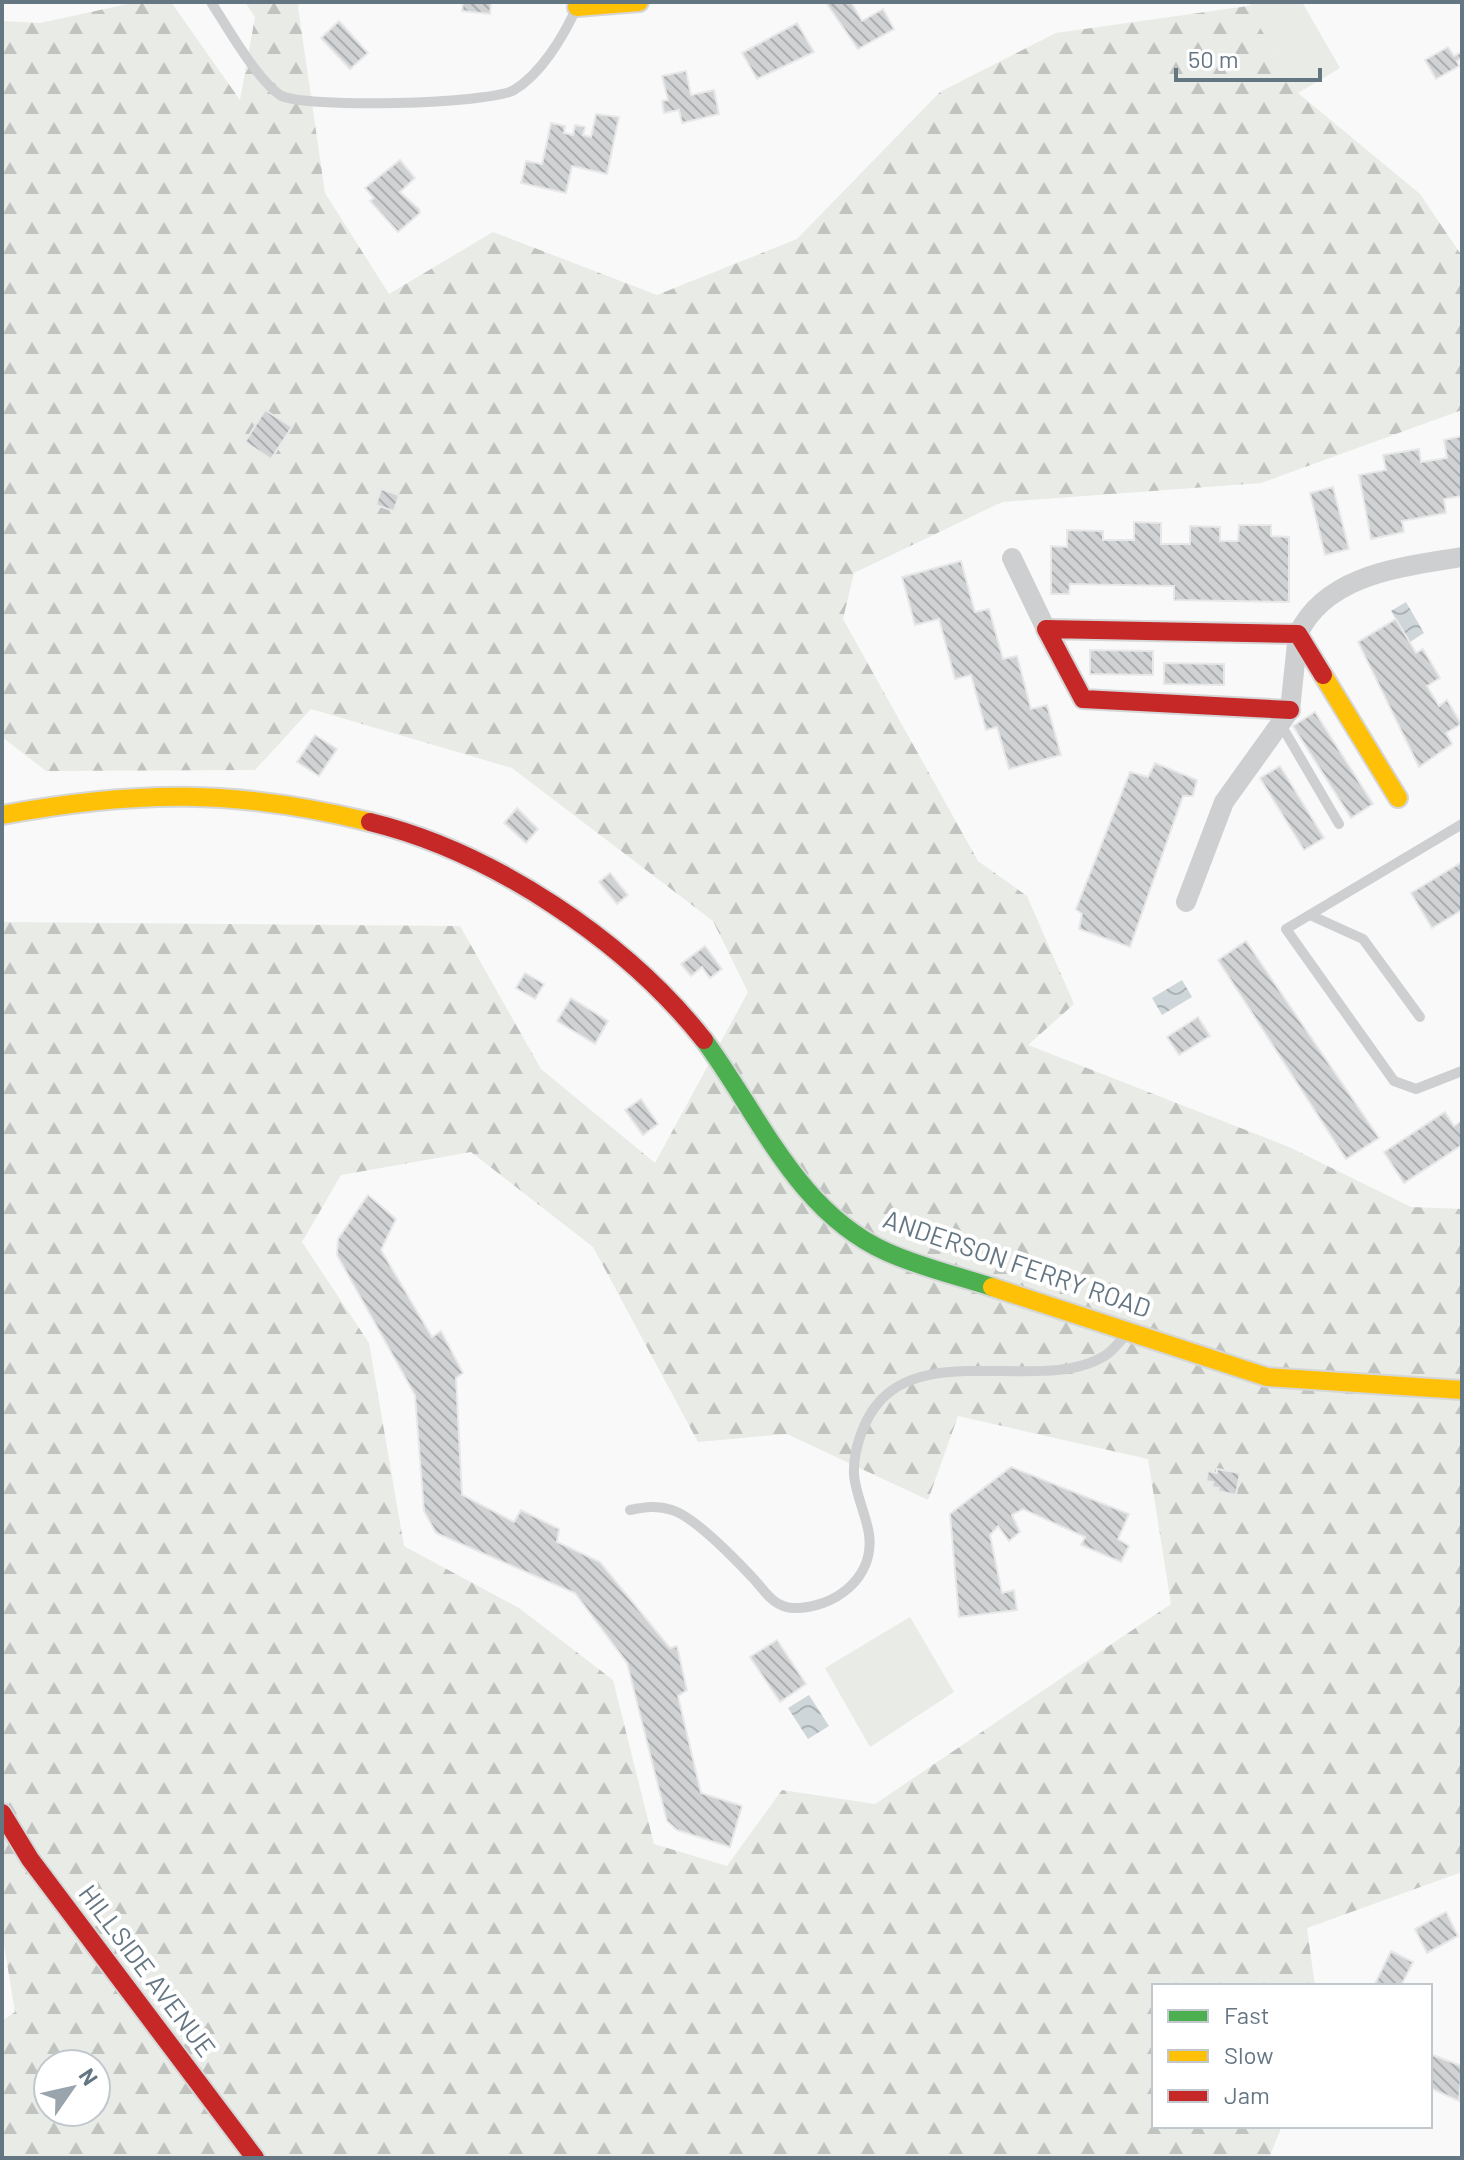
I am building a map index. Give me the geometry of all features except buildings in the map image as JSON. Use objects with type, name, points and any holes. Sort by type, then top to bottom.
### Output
[{"type":"street","points":[[577,7],[639,2]]},
{"type":"street","points":[[1186,902],[1224,802],[1285,716],[1298,634],[1313,612],[1360,579],[1462,557]]},
{"type":"street","points":[[1012,558],[1083,699],[1285,716]]},
{"type":"street","points":[[1046,629],[1298,634]]},
{"type":"street","points":[[1298,634],[1398,798]]},
{"type":"street","name":"ANDERSON FERRY ROAD","points":[[2,815],[47,804],[127,794],[208,793],[262,797],[368,820],[469,858],[563,911],[647,979],[703,1038],[807,1191],[847,1228],[886,1252],[1267,1377],[1462,1390]]},
{"type":"street","name":"HILLSIDE AVENUE","points":[[2,1813],[30,1859],[255,2158]]},
{"type":"lane","points":[[211,2],[260,73],[281,96],[323,104],[462,100],[494,97],[514,91],[564,34],[577,7]]},
{"type":"lane","points":[[1285,716],[1339,824]]},
{"type":"lane","points":[[1462,824],[1286,929],[1394,1081],[1416,1089],[1462,1071]]},
{"type":"lane","points":[[1310,915],[1363,939],[1420,1017]]},
{"type":"lane","points":[[630,1510],[653,1506],[676,1511],[731,1557],[773,1602],[790,1608],[813,1606],[839,1596],[858,1580],[868,1562],[869,1535],[854,1474],[858,1444],[877,1403],[914,1381],[941,1372],[1067,1369],[1091,1363],[1108,1354],[1128,1331]]},
{"type":"green space","points":[[137,2],[171,2],[240,100],[255,17],[245,2],[300,2],[298,7],[325,193],[389,294],[493,232],[657,295],[797,239],[940,92],[1056,33],[1248,6],[1298,93],[1420,194],[1462,256],[1462,410],[1261,483],[1002,502],[854,573],[843,619],[978,861],[1027,896],[1074,1004],[1028,1045],[1289,1147],[1411,1207],[1462,1209],[1462,1872],[1307,1928],[1315,1984],[1152,1984],[1152,2128],[1281,2128],[1269,2158],[2,2158],[2,2021],[15,2012],[2,1933],[2,922],[460,926],[541,1069],[655,1163],[748,992],[713,921],[512,768],[311,709],[255,770],[46,771],[2,737],[2,21],[40,23]],"holes":[[[471,1152],[593,1247],[698,1442],[787,1434],[928,1500],[958,1416],[1148,1459],[1171,1604],[875,1804],[782,1790],[727,1866],[654,1844],[613,1680],[519,1608],[404,1546],[369,1343],[302,1242],[341,1175]]]},
{"type":"green space","points":[[1256,2],[1302,2],[1340,68],[1298,93],[1248,6]]},
{"type":"green space","points":[[910,1617],[954,1692],[870,1747],[825,1668]]},
{"type":"water","points":[[1406,602],[1424,633],[1410,642],[1391,611]]},
{"type":"water","points":[[1182,980],[1192,997],[1162,1015],[1152,998]]},
{"type":"water","points":[[809,1695],[829,1726],[808,1739],[788,1708]]},
{"type":"traffic: fast","points":[[704,1040],[782,1159],[828,1212],[856,1234],[887,1252],[992,1287]]},
{"type":"traffic: slow","points":[[577,7],[639,2]]},
{"type":"traffic: slow","points":[[1323,675],[1398,798]]},
{"type":"traffic: slow","points":[[2,815],[97,801],[186,797],[275,803],[370,822]]},
{"type":"traffic: slow","points":[[992,1287],[1267,1377],[1462,1390]]},
{"type":"traffic: jam","points":[[1290,710],[1083,699],[1046,629],[1298,634],[1323,675]]},
{"type":"traffic: jam","points":[[370,822],[463,855],[554,905],[636,968],[704,1040]]},
{"type":"traffic: jam","points":[[2,1813],[30,1859],[255,2158]]}]
